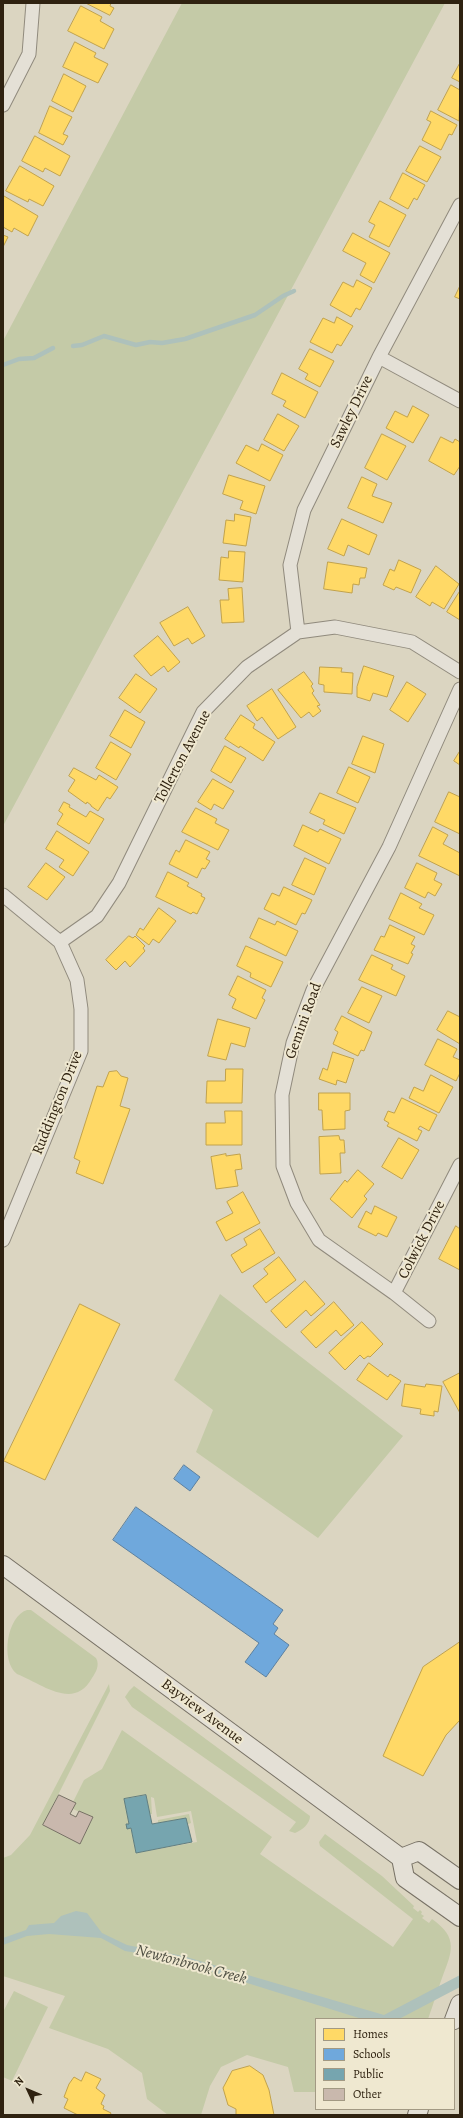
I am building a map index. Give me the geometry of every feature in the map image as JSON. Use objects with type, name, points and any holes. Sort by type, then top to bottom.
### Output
[{"type":"main road","name":"Bayview Avenue","points":[[3,1565],[401,1858]]},
{"type":"main road","points":[[460,1880],[419,1851],[401,1858],[405,1878],[460,1917]]},
{"type":"main road","points":[[455,2018],[460,2004]]},
{"type":"street","points":[[3,105],[29,54],[33,3]]},
{"type":"street","name":"Sawley Drive","points":[[298,632],[290,565],[304,510],[379,356],[460,205]]},
{"type":"street","points":[[379,356],[460,401]]},
{"type":"street","name":"Tollerton Avenue","points":[[60,942],[97,916],[119,884],[203,712],[247,667],[298,632],[335,627],[412,642],[460,672]]},
{"type":"street","name":"Gemini Road","points":[[429,1321],[394,1293],[319,1240],[297,1203],[283,1166],[282,1095],[293,1043],[313,990],[389,847],[460,689]]},
{"type":"street","name":"Ruddington Drive","points":[[3,895],[60,942],[77,980],[81,1009],[82,1051],[3,1240]]},
{"type":"street","name":"Colwick Drive","points":[[394,1293],[460,1165]]},
{"type":"green space","points":[[182,3],[445,3],[3,826],[3,341]]},
{"type":"green space","points":[[220,1294],[403,1436],[318,1538],[196,1452],[213,1410],[174,1380]]},
{"type":"green space","points":[[27,1610],[31,1610],[96,1658],[98,1666],[85,1688],[76,1693],[67,1694],[57,1692],[17,1674],[12,1668],[7,1650],[8,1639],[15,1621],[20,1614]]},
{"type":"green space","points":[[109,1684],[110,1691],[43,1825],[80,1843],[93,1818],[73,1809],[76,1803],[73,1802],[84,1780],[102,1769],[122,1730],[272,1837],[260,1854],[393,1947],[413,1919],[320,1846],[319,1842],[325,1834],[382,1876],[414,1906],[413,1908],[418,1912],[420,1910],[422,1912],[421,1914],[424,1916],[422,1918],[429,1923],[432,1919],[441,1926],[450,1939],[450,1953],[428,2018],[315,2018],[315,2092],[294,2092],[288,2067],[247,2055],[221,2067],[210,2086],[201,2115],[168,2115],[147,2099],[142,2073],[108,2049],[49,2028],[65,1996],[3,1976],[3,1858],[11,1855],[30,1835]],"holes":[[[146,1795],[150,1814],[152,1814],[151,1797],[154,1798],[157,1817],[191,1811],[197,1842],[136,1853],[131,1828],[127,1829],[127,1824],[129,1824],[125,1799]]]},
{"type":"green space","points":[[134,1686],[310,1816],[307,1824],[295,1833],[289,1831],[296,1822],[132,1707],[125,1697]]},
{"type":"green space","points":[[189,1814],[191,1823],[188,1824],[186,1818],[158,1823],[158,1820]]},
{"type":"green space","points":[[14,1991],[48,2007],[12,2081],[3,2077],[3,2012]]},
{"type":"water","name":"Newtonbrook Creek","points":[[76,1911],[87,1913],[102,1933],[127,1945],[183,1956],[384,2015],[460,1975],[460,1987],[401,2018],[359,2018],[190,1965],[161,1957],[125,1951],[101,1938],[49,1934],[27,1936],[3,1945],[3,1938],[26,1930],[29,1925],[54,1923],[61,1916]]},
{"type":"building: Homes","points":[[86,3],[111,3],[110,6],[114,8],[110,15]]},
{"type":"building: Homes","points":[[81,6],[102,17],[100,21],[114,29],[104,49],[68,31]]},
{"type":"building: Homes","points":[[75,42],[96,53],[94,57],[108,64],[98,83],[63,67]]},
{"type":"building: Homes","points":[[460,63],[460,82],[452,78]]},
{"type":"building: Homes","points":[[64,74],[86,86],[73,112],[52,101]]},
{"type":"building: Homes","points":[[451,85],[460,90],[459,121],[438,110]]},
{"type":"building: Homes","points":[[50,106],[72,117],[63,134],[68,136],[63,145],[39,133]]},
{"type":"building: Homes","points":[[431,111],[457,125],[452,135],[449,134],[441,150],[422,140],[431,122],[427,120]]},
{"type":"building: Homes","points":[[35,136],[70,156],[60,176],[45,168],[43,172],[22,161]]},
{"type":"building: Homes","points":[[420,146],[441,157],[427,182],[406,171]]},
{"type":"building: Homes","points":[[20,166],[54,186],[43,206],[29,199],[28,202],[6,191]]},
{"type":"building: Homes","points":[[403,173],[425,185],[417,200],[414,198],[408,209],[390,199]]},
{"type":"building: Homes","points":[[4,196],[38,216],[28,236],[14,228],[12,232],[3,227]]},
{"type":"building: Homes","points":[[380,201],[406,215],[389,247],[369,237],[375,225],[369,222]]},
{"type":"building: Homes","points":[[353,233],[390,253],[374,283],[360,275],[366,263],[343,251]]},
{"type":"building: Homes","points":[[3,235],[8,237],[3,247]]},
{"type":"building: Homes","points":[[357,280],[372,288],[360,310],[356,308],[351,317],[330,305],[343,282],[353,287]]},
{"type":"building: Homes","points":[[460,286],[460,299],[455,297]]},
{"type":"building: Homes","points":[[337,317],[353,326],[341,346],[337,344],[332,353],[310,342],[323,318],[334,323]]},
{"type":"building: Homes","points":[[310,349],[334,361],[320,387],[305,379],[308,374],[299,369]]},
{"type":"building: Homes","points":[[282,373],[318,392],[305,418],[283,406],[286,401],[272,394]]},
{"type":"building: Homes","points":[[413,406],[429,415],[413,443],[386,428],[395,411],[407,417]]},
{"type":"building: Homes","points":[[278,414],[299,426],[284,451],[264,440]]},
{"type":"building: Homes","points":[[382,434],[406,446],[387,480],[365,468]]},
{"type":"building: Homes","points":[[441,437],[453,443],[455,439],[460,442],[460,466],[454,475],[429,461]]},
{"type":"building: Homes","points":[[262,444],[283,455],[270,481],[236,463],[246,445],[258,451]]},
{"type":"building: Homes","points":[[229,475],[265,486],[256,514],[240,509],[243,501],[223,494]]},
{"type":"building: Homes","points":[[362,477],[377,484],[372,496],[392,503],[383,523],[348,508]]},
{"type":"building: Homes","points":[[235,514],[251,517],[246,546],[223,543],[226,520],[234,521]]},
{"type":"building: Homes","points":[[342,519],[377,535],[369,555],[348,545],[344,556],[328,549]]},
{"type":"building: Homes","points":[[229,551],[245,552],[243,582],[219,580],[221,557],[228,558]]},
{"type":"building: Homes","points":[[399,560],[421,570],[411,593],[396,587],[394,590],[383,585],[390,569],[394,571]]},
{"type":"building: Homes","points":[[328,562],[367,568],[365,578],[360,578],[359,585],[353,584],[352,593],[324,589]]},
{"type":"building: Homes","points":[[436,566],[459,584],[444,609],[432,602],[430,606],[416,597]]},
{"type":"building: Homes","points":[[242,588],[244,622],[222,623],[220,600],[229,600],[228,589]]},
{"type":"building: Homes","points":[[460,591],[460,620],[447,612]]},
{"type":"building: Homes","points":[[188,607],[205,636],[192,644],[188,638],[174,646],[160,623]]},
{"type":"building: Homes","points":[[158,636],[180,662],[168,672],[164,666],[151,676],[134,656]]},
{"type":"building: Homes","points":[[364,666],[394,676],[387,697],[373,693],[370,701],[357,697],[357,687]]},
{"type":"building: Homes","points":[[320,667],[342,668],[341,672],[353,673],[352,694],[324,692],[324,685],[319,684]]},
{"type":"building: Homes","points":[[304,672],[313,684],[311,686],[314,691],[312,693],[320,705],[317,706],[321,711],[313,717],[309,712],[301,718],[278,690]]},
{"type":"building: Homes","points":[[136,674],[157,689],[140,713],[119,698]]},
{"type":"building: Homes","points":[[407,682],[426,694],[408,722],[390,710]]},
{"type":"building: Homes","points":[[272,689],[296,727],[278,739],[262,717],[257,721],[247,706]]},
{"type":"building: Homes","points":[[125,710],[145,722],[131,748],[110,736]]},
{"type":"building: Homes","points":[[241,715],[255,724],[253,728],[275,742],[263,761],[240,746],[239,748],[225,739]]},
{"type":"building: Homes","points":[[363,736],[384,744],[375,773],[352,764]]},
{"type":"building: Homes","points":[[111,742],[131,754],[116,780],[96,768]]},
{"type":"building: Homes","points":[[225,746],[246,758],[231,783],[211,771]]},
{"type":"building: Homes","points":[[460,751],[460,765],[454,761]]},
{"type":"building: Homes","points":[[349,767],[370,777],[358,803],[337,793]]},
{"type":"building: Homes","points":[[74,768],[96,780],[99,775],[118,787],[110,799],[107,797],[98,811],[87,802],[86,804],[68,791],[75,780],[69,776]]},
{"type":"building: Homes","points":[[213,779],[234,791],[223,809],[214,804],[211,810],[198,802]]},
{"type":"building: Homes","points":[[449,792],[460,797],[460,834],[435,822]]},
{"type":"building: Homes","points":[[320,793],[356,808],[344,834],[323,824],[325,820],[310,813]]},
{"type":"building: Homes","points":[[64,802],[70,805],[69,807],[86,817],[90,811],[104,819],[89,844],[57,824],[63,814],[59,811]]},
{"type":"building: Homes","points":[[196,808],[217,819],[215,823],[229,830],[218,850],[182,832]]},
{"type":"building: Homes","points":[[303,825],[318,832],[320,829],[341,839],[329,864],[294,846]]},
{"type":"building: Homes","points":[[433,827],[448,835],[443,844],[460,853],[460,876],[419,856]]},
{"type":"building: Homes","points":[[57,831],[89,852],[73,876],[59,867],[64,860],[46,849]]},
{"type":"building: Homes","points":[[186,840],[210,852],[206,859],[210,861],[205,869],[202,868],[197,878],[169,864],[176,850],[179,852]]},
{"type":"building: Homes","points":[[305,858],[326,868],[314,895],[292,885]]},
{"type":"building: Homes","points":[[46,863],[65,877],[47,900],[28,887]]},
{"type":"building: Homes","points":[[417,863],[437,873],[434,880],[442,884],[435,896],[428,892],[425,898],[405,888]]},
{"type":"building: Homes","points":[[168,872],[189,883],[187,886],[202,894],[201,896],[205,898],[197,914],[193,912],[191,914],[156,897]]},
{"type":"building: Homes","points":[[284,887],[312,900],[305,914],[302,913],[296,925],[264,909],[272,893],[279,896]]},
{"type":"building: Homes","points":[[401,893],[422,904],[419,908],[434,915],[424,935],[389,919]]},
{"type":"building: Homes","points":[[159,908],[176,921],[159,943],[153,939],[149,945],[136,935],[140,928],[143,930]]},
{"type":"building: Homes","points":[[259,918],[275,925],[277,921],[298,931],[286,956],[250,938]]},
{"type":"building: Homes","points":[[390,925],[415,937],[411,944],[415,946],[411,953],[413,954],[408,964],[374,950],[381,936],[384,937]]},
{"type":"building: Homes","points":[[129,936],[133,938],[135,936],[145,946],[143,948],[145,951],[130,967],[125,961],[116,970],[106,960]]},
{"type":"building: Homes","points":[[246,946],[283,962],[271,987],[250,977],[251,973],[237,966]]},
{"type":"building: Homes","points":[[372,955],[393,965],[391,969],[405,976],[396,996],[359,980]]},
{"type":"building: Homes","points":[[238,976],[266,990],[262,998],[265,1000],[256,1019],[232,1008],[236,999],[229,995]]},
{"type":"building: Homes","points":[[362,987],[382,996],[369,1023],[348,1013]]},
{"type":"building: Homes","points":[[448,1011],[460,1017],[460,1044],[437,1030]]},
{"type":"building: Homes","points":[[342,1016],[372,1032],[364,1051],[361,1050],[358,1056],[333,1044],[338,1032],[335,1030]]},
{"type":"building: Homes","points":[[218,1019],[250,1028],[245,1047],[231,1043],[226,1060],[208,1056]]},
{"type":"building: Homes","points":[[438,1039],[457,1049],[453,1057],[460,1060],[460,1073],[456,1081],[425,1065]]},
{"type":"building: Homes","points":[[333,1052],[354,1059],[346,1083],[337,1080],[336,1085],[319,1079],[323,1068],[327,1070]]},
{"type":"building: Homes","points":[[226,1069],[243,1069],[242,1103],[206,1103],[207,1081],[225,1081]]},
{"type":"building: Homes","points":[[117,1071],[121,1076],[128,1078],[120,1106],[130,1109],[103,1184],[76,1173],[80,1161],[74,1158],[97,1086],[103,1087],[109,1072]]},
{"type":"building: Homes","points":[[431,1075],[453,1087],[439,1113],[409,1098],[414,1087],[423,1091]]},
{"type":"building: Homes","points":[[319,1093],[350,1093],[350,1110],[345,1111],[345,1129],[323,1130],[322,1110],[319,1110]]},
{"type":"building: Homes","points":[[402,1098],[437,1115],[429,1131],[420,1126],[418,1129],[422,1131],[417,1141],[387,1126],[389,1123],[384,1120],[388,1111],[394,1113]]},
{"type":"building: Homes","points":[[225,1111],[242,1111],[242,1145],[206,1145],[206,1123],[225,1123]]},
{"type":"building: Homes","points":[[339,1136],[340,1140],[344,1140],[345,1153],[340,1153],[341,1173],[320,1174],[319,1137]]},
{"type":"building: Homes","points":[[399,1138],[419,1150],[402,1179],[382,1167]]},
{"type":"building: Homes","points":[[226,1154],[226,1156],[240,1154],[242,1169],[235,1170],[238,1186],[216,1189],[211,1157]]},
{"type":"building: Homes","points":[[358,1170],[374,1184],[364,1196],[367,1199],[352,1218],[330,1199],[345,1180],[347,1182]]},
{"type":"building: Homes","points":[[243,1192],[260,1223],[226,1241],[216,1222],[233,1213],[227,1202]]},
{"type":"building: Homes","points":[[375,1206],[397,1217],[387,1237],[378,1233],[376,1236],[358,1227],[366,1211],[371,1214]]},
{"type":"building: Homes","points":[[456,1226],[460,1229],[460,1270],[439,1259]]},
{"type":"building: Homes","points":[[260,1229],[275,1253],[242,1273],[231,1255],[247,1245],[244,1239]]},
{"type":"building: Homes","points":[[279,1257],[296,1280],[266,1303],[253,1286],[268,1274],[264,1269]]},
{"type":"building: Homes","points":[[305,1281],[325,1304],[311,1316],[306,1310],[286,1328],[271,1311]]},
{"type":"building: Homes","points":[[334,1302],[354,1325],[341,1336],[336,1330],[316,1348],[301,1332]]},
{"type":"building: Homes","points":[[80,1304],[120,1324],[45,1480],[4,1461]]},
{"type":"building: Homes","points":[[362,1322],[383,1344],[370,1357],[368,1356],[364,1359],[360,1355],[345,1370],[329,1353]]},
{"type":"building: Homes","points":[[369,1363],[388,1377],[390,1374],[401,1381],[387,1400],[357,1380]]},
{"type":"building: Homes","points":[[460,1373],[460,1413],[443,1382]]},
{"type":"building: Homes","points":[[405,1384],[425,1387],[426,1384],[442,1386],[438,1412],[434,1411],[434,1416],[420,1414],[421,1409],[402,1406]]},
{"type":"building: Homes","points":[[460,1642],[460,1720],[446,1735],[423,1776],[383,1756],[423,1667]]},
{"type":"building: Homes","points":[[250,2066],[263,2075],[269,2090],[274,2115],[236,2115],[236,2109],[228,2105],[223,2088],[232,2071]]},
{"type":"building: Homes","points":[[86,2072],[101,2079],[96,2088],[105,2095],[101,2104],[104,2106],[103,2109],[111,2113],[110,2115],[78,2115],[64,2108],[68,2099],[64,2097],[69,2084],[74,2077],[81,2081]]},
{"type":"building: Schools","points":[[184,1465],[200,1477],[190,1491],[174,1479]]},
{"type":"building: Schools","points":[[136,1507],[283,1610],[273,1624],[278,1628],[274,1634],[289,1645],[266,1677],[245,1662],[259,1643],[113,1540]]},
{"type":"building: Public","points":[[146,1795],[152,1824],[186,1818],[192,1842],[136,1853],[131,1828],[127,1829],[126,1824],[129,1824],[124,1799]]},
{"type":"building: Other","points":[[59,1795],[76,1803],[70,1814],[76,1817],[79,1811],[93,1817],[80,1844],[43,1825]]},
{"type":"waterway","points":[[73,346],[82,345],[104,336],[136,345],[150,342],[162,343],[185,339],[255,315],[283,296],[294,291]]},
{"type":"waterway","points":[[3,365],[19,359],[34,358],[53,348]]}]
